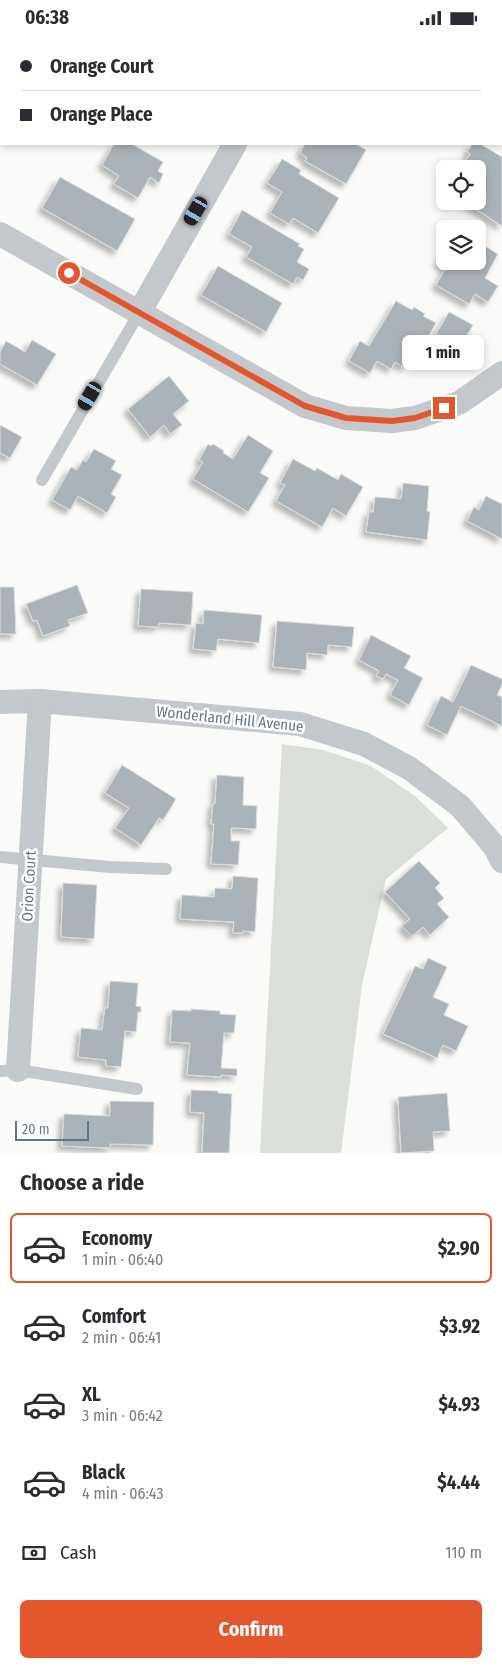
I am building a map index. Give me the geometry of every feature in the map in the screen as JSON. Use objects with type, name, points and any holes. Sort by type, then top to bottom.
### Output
[{"type":"street","points":[[138,313],[234,145]]},
{"type":"street","points":[[0,234],[305,406],[346,418],[392,421],[415,418],[459,403],[502,373]]},
{"type":"street","name":"Wonderland Hill Avenue","points":[[0,702],[40,701],[300,724],[364,744],[409,768],[460,806],[500,851]]},
{"type":"street","name":"Orion Court","points":[[9,1071],[31,860],[40,701]]},
{"type":"lane","points":[[42,480],[138,313]]},
{"type":"lane","points":[[0,857],[110,867],[166,869]]},
{"type":"lane","points":[[9,1071],[136,1089]]},
{"type":"shaded area","points":[[282,744],[324,750],[371,766],[415,796],[448,828],[386,879],[362,985],[341,1153],[260,1153]]},
{"type":"building","points":[[113,145],[134,145],[163,162],[158,171],[163,174],[159,183],[150,177],[138,198],[114,184],[119,176],[102,165]]},
{"type":"building","points":[[304,145],[358,145],[366,150],[346,184],[305,161],[307,158],[300,153]]},
{"type":"building","points":[[471,145],[482,145],[502,157],[502,226],[477,210],[486,210],[486,160],[466,160],[470,154],[467,152]]},
{"type":"building","points":[[282,159],[301,170],[299,174],[339,198],[318,233],[293,218],[289,224],[270,213],[282,192],[267,183]]},
{"type":"building","points":[[60,177],[135,219],[117,251],[42,208]]},
{"type":"building","points":[[242,210],[300,244],[298,246],[304,249],[297,262],[309,269],[303,280],[297,277],[293,284],[246,257],[252,247],[229,234]]},
{"type":"building","points":[[486,247],[498,254],[485,278],[498,286],[488,302],[475,294],[469,304],[436,285],[445,270],[486,270]]},
{"type":"building","points":[[218,266],[282,303],[266,332],[201,295]]},
{"type":"building","points":[[396,301],[412,310],[414,307],[425,314],[423,316],[436,323],[425,343],[420,340],[404,367],[395,362],[391,369],[377,361],[370,373],[349,361],[360,341],[369,346]]},
{"type":"building","points":[[449,312],[473,325],[460,347],[436,334]]},
{"type":"building","points":[[32,340],[56,354],[37,385],[0,364],[0,352],[6,341],[25,352]]},
{"type":"building","points":[[169,376],[189,401],[173,414],[182,425],[170,434],[164,425],[150,437],[128,409]]},
{"type":"building","points":[[0,425],[22,437],[10,458],[0,453]]},
{"type":"building","points":[[248,435],[273,451],[260,473],[269,478],[248,512],[193,479],[203,462],[199,460],[208,444],[211,446],[213,444],[233,459]]},
{"type":"building","points":[[94,449],[116,461],[111,469],[122,475],[111,494],[116,497],[107,513],[78,496],[70,510],[52,500],[71,467],[77,470],[83,460],[86,462]]},
{"type":"building","points":[[293,459],[315,471],[317,468],[338,480],[341,474],[363,487],[346,516],[333,508],[322,527],[276,501],[285,485],[280,483]]},
{"type":"building","points":[[403,483],[429,486],[427,511],[430,512],[427,540],[366,532],[369,512],[373,512],[375,497],[401,499]]},
{"type":"building","points":[[486,496],[502,504],[502,539],[467,521],[474,507],[479,510]]},
{"type":"building","points":[[77,585],[88,613],[68,620],[70,626],[43,636],[37,620],[33,621],[26,604]]},
{"type":"building","points":[[0,587],[14,587],[16,634],[0,634]]},
{"type":"building","points":[[141,589],[193,592],[191,625],[159,623],[158,627],[138,626]]},
{"type":"building","points":[[204,610],[262,615],[259,643],[218,639],[216,651],[193,649],[196,623],[203,624]]},
{"type":"building","points":[[277,621],[354,627],[352,647],[328,645],[327,655],[307,653],[306,670],[273,667]]},
{"type":"building","points":[[371,635],[411,656],[404,668],[423,678],[409,705],[390,695],[398,680],[386,674],[383,679],[376,676],[379,671],[359,660]]},
{"type":"building","points":[[471,665],[502,679],[502,685],[497,695],[502,697],[502,726],[461,706],[447,735],[427,725],[441,696],[453,702]]},
{"type":"building","points":[[122,765],[176,799],[163,820],[159,818],[141,845],[115,828],[129,808],[105,793]]},
{"type":"building","points":[[217,775],[244,777],[243,805],[257,806],[256,829],[231,828],[231,841],[240,841],[238,865],[211,864],[214,824],[211,824],[213,804],[215,804]]},
{"type":"building","points":[[419,861],[440,883],[435,888],[444,898],[437,904],[449,917],[430,935],[423,927],[412,936],[402,926],[410,919],[385,892]]},
{"type":"building","points":[[233,876],[258,878],[255,932],[243,931],[243,933],[233,933],[234,922],[180,919],[182,895],[214,897],[215,888],[232,889]]},
{"type":"building","points":[[63,883],[97,885],[94,939],[61,937]]},
{"type":"building","points":[[428,958],[447,967],[433,997],[449,1004],[444,1015],[468,1026],[456,1051],[443,1045],[437,1058],[383,1034],[415,966],[423,969]]},
{"type":"building","points":[[110,981],[138,983],[136,1006],[141,1007],[141,1012],[138,1012],[136,1032],[125,1031],[121,1067],[106,1066],[106,1060],[78,1057],[81,1028],[102,1030],[105,1008],[108,1008]]},
{"type":"building","points":[[191,1009],[220,1011],[220,1014],[236,1015],[234,1033],[224,1033],[221,1068],[237,1069],[237,1076],[187,1075],[190,1043],[170,1042],[172,1010],[191,1011]]},
{"type":"building","points":[[191,1090],[218,1091],[218,1093],[232,1094],[229,1153],[202,1153],[204,1113],[190,1112]]},
{"type":"building","points":[[447,1093],[450,1131],[433,1132],[434,1151],[401,1153],[398,1097]]},
{"type":"building","points":[[110,1101],[154,1102],[153,1145],[110,1144],[110,1148],[62,1146],[64,1114],[110,1116]]},
{"type":"route","points":[[69,273],[305,406],[346,418],[392,421],[415,418],[444,408]]}]
